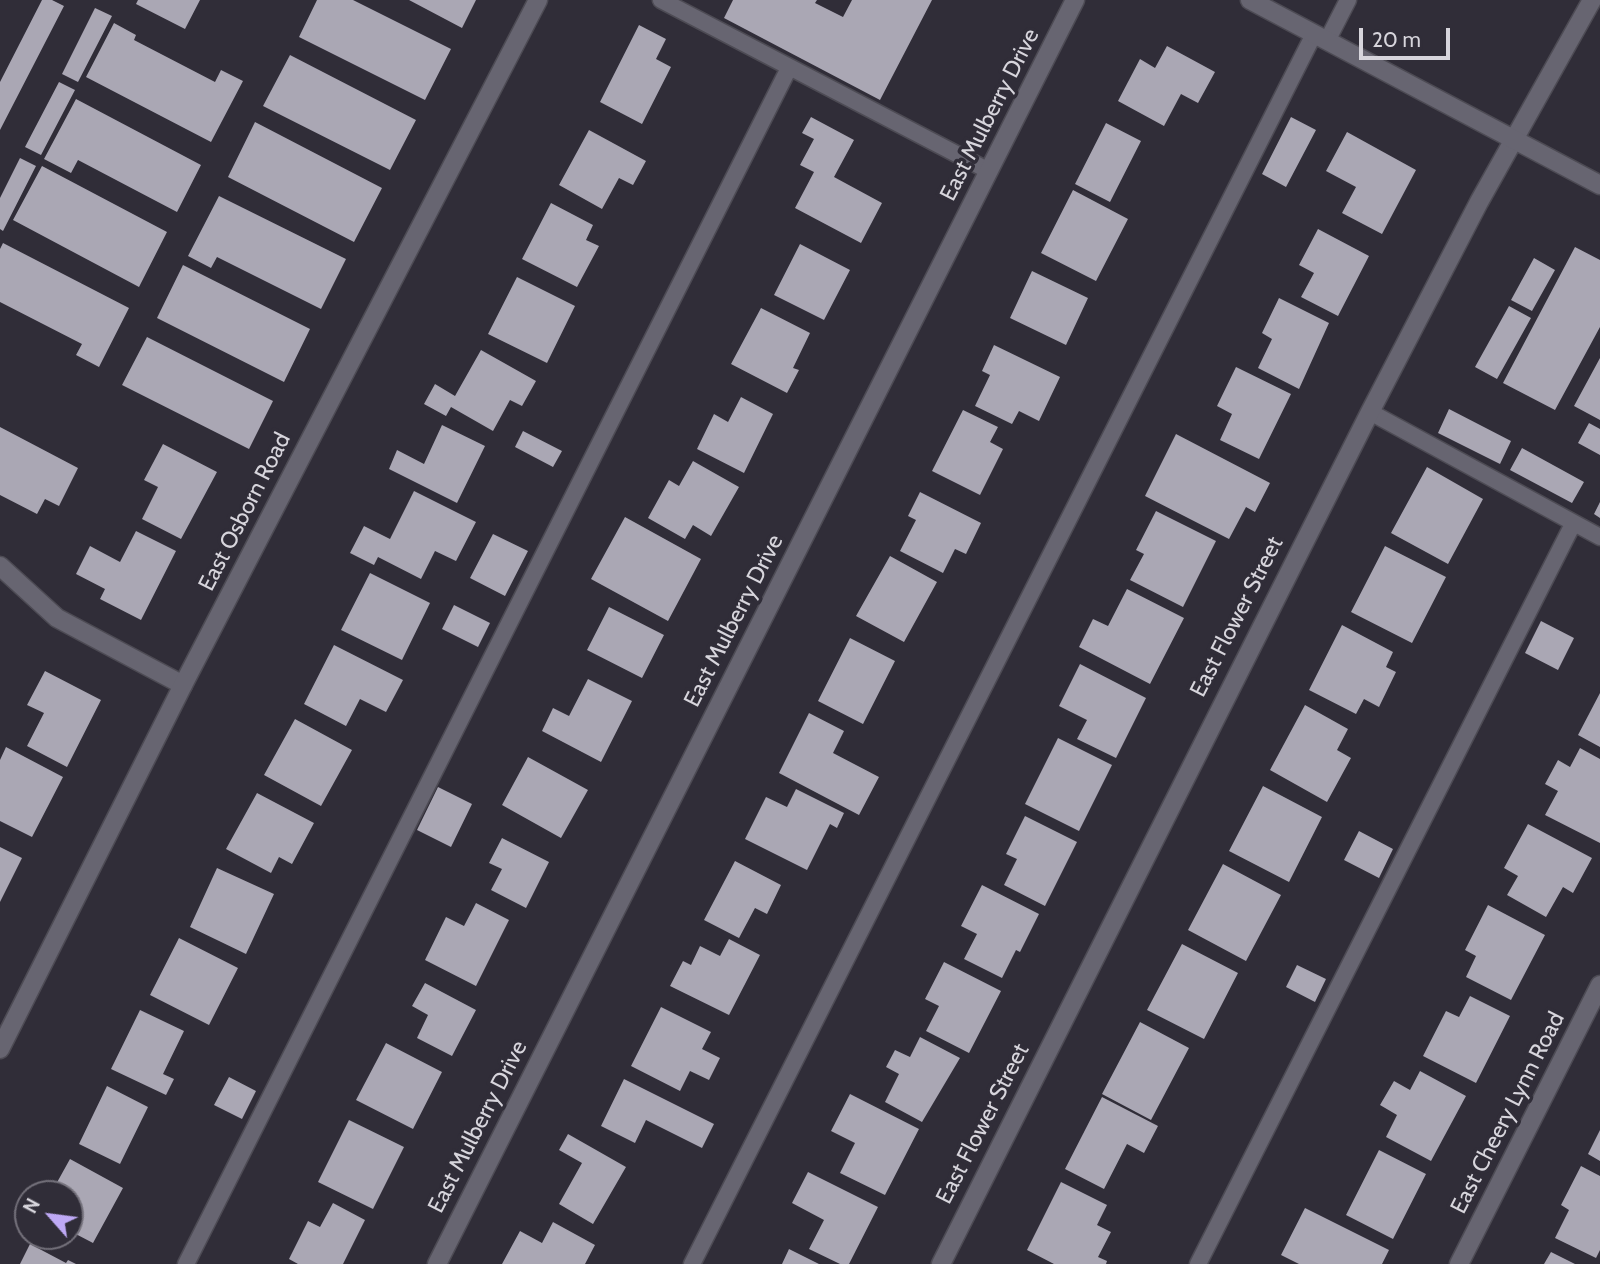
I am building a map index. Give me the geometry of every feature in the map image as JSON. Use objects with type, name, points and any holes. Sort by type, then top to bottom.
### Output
[{"type":"street","name":"East Osborn Road","points":[[0,1049],[183,685],[538,0]]},
{"type":"street","name":"East Mulberry Drive","points":[[437,1264],[1075,0]]},
{"type":"street","points":[[1250,0],[1600,185]]},
{"type":"street","name":"East Flower Street","points":[[941,1264],[1370,412],[1514,140],[1592,0]]},
{"type":"street","points":[[0,566],[57,618],[183,685]]},
{"type":"street","name":"East Cheery Lynn Road","points":[[1459,1264],[1600,985]]},
{"type":"lane","points":[[661,0],[989,171]]},
{"type":"lane","points":[[692,1264],[1320,37],[1348,0]]},
{"type":"lane","points":[[186,1264],[789,68]]},
{"type":"lane","points":[[1370,412],[1600,537]]},
{"type":"lane","points":[[1198,1264],[1573,524]]},
{"type":"building","points":[[42,0],[52,0],[64,6],[0,130],[0,82]]},
{"type":"building","points":[[138,0],[200,0],[185,29],[136,4]]},
{"type":"building","points":[[317,0],[353,0],[451,49],[425,100],[299,37]]},
{"type":"building","points":[[409,0],[476,0],[462,28]]},
{"type":"building","points":[[733,0],[817,0],[815,3],[843,17],[852,0],[932,0],[880,100],[724,18]]},
{"type":"building","points":[[95,8],[112,16],[78,82],[62,74]]},
{"type":"building","points":[[114,23],[136,35],[134,40],[215,82],[221,70],[243,81],[211,142],[86,77]]},
{"type":"building","points":[[639,25],[666,39],[656,59],[671,67],[642,124],[600,102]]},
{"type":"building","points":[[1167,46],[1215,72],[1198,103],[1181,94],[1164,126],[1118,101],[1140,59],[1155,68]]},
{"type":"building","points":[[290,55],[416,120],[390,170],[263,106]]},
{"type":"building","points":[[59,82],[75,90],[41,155],[25,147]]},
{"type":"building","points":[[76,99],[201,165],[177,212],[78,160],[71,173],[44,159]]},
{"type":"building","points":[[811,117],[854,140],[834,177],[882,203],[861,243],[795,208],[814,172],[800,165],[814,139],[802,133]]},
{"type":"building","points":[[1291,117],[1316,130],[1286,187],[1262,174]]},
{"type":"building","points":[[255,122],[382,188],[354,242],[228,177]]},
{"type":"building","points":[[1106,123],[1141,141],[1110,202],[1075,184]]},
{"type":"building","points":[[589,130],[646,161],[633,185],[619,178],[602,209],[559,185]]},
{"type":"building","points":[[1347,132],[1416,170],[1382,234],[1342,213],[1356,187],[1326,171]]},
{"type":"building","points":[[20,158],[36,166],[3,231],[0,229],[0,198]]},
{"type":"building","points":[[42,166],[167,232],[139,287],[13,220]]},
{"type":"building","points":[[1073,190],[1128,219],[1096,281],[1041,253]]},
{"type":"building","points":[[219,196],[346,259],[321,309],[217,257],[211,268],[188,256]]},
{"type":"building","points":[[551,203],[593,225],[586,240],[599,246],[577,287],[522,259]]},
{"type":"building","points":[[1318,229],[1369,256],[1338,316],[1301,297],[1314,273],[1299,265]]},
{"type":"building","points":[[3,243],[129,308],[99,367],[76,355],[82,344],[0,302],[0,249]]},
{"type":"building","points":[[800,244],[850,270],[824,320],[774,295]]},
{"type":"building","points":[[1575,247],[1600,260],[1600,327],[1555,410],[1503,383]]},
{"type":"building","points":[[1534,258],[1555,270],[1532,311],[1511,300]]},
{"type":"building","points":[[183,265],[310,329],[284,382],[157,318]]},
{"type":"building","points":[[1032,271],[1088,298],[1066,345],[1010,318]]},
{"type":"building","points":[[517,277],[575,306],[547,363],[488,334]]},
{"type":"building","points":[[1279,298],[1329,323],[1299,389],[1258,368],[1272,339],[1262,333]]},
{"type":"building","points":[[1509,306],[1531,318],[1497,379],[1475,367]]},
{"type":"building","points":[[761,308],[810,333],[793,368],[799,370],[787,393],[731,364]]},
{"type":"building","points":[[147,337],[273,401],[249,449],[122,385]]},
{"type":"building","points":[[994,345],[1060,377],[1039,421],[1019,411],[1012,424],[975,406],[990,375],[982,371]]},
{"type":"building","points":[[481,350],[536,381],[522,406],[510,400],[493,431],[451,407],[446,416],[424,404],[435,384],[455,396]]},
{"type":"building","points":[[1600,358],[1600,420],[1574,406]]},
{"type":"building","points":[[1236,367],[1291,394],[1259,459],[1220,440],[1232,414],[1217,406]]},
{"type":"building","points":[[741,397],[773,414],[744,473],[697,449],[714,414],[728,422]]},
{"type":"building","points":[[1449,409],[1511,441],[1500,464],[1438,433]]},
{"type":"building","points":[[963,410],[998,427],[990,442],[1003,449],[980,495],[932,471]]},
{"type":"building","points":[[1589,423],[1600,429],[1600,455],[1578,443]]},
{"type":"building","points":[[442,425],[485,446],[457,503],[389,469],[397,450],[424,464]]},
{"type":"building","points":[[0,427],[78,468],[59,506],[45,499],[37,514],[0,495]]},
{"type":"building","points":[[523,431],[562,451],[553,467],[515,447]]},
{"type":"building","points":[[1176,434],[1270,483],[1255,512],[1246,507],[1229,539],[1145,496]]},
{"type":"building","points":[[163,444],[217,472],[181,539],[142,519],[158,487],[144,480]]},
{"type":"building","points":[[1522,448],[1584,482],[1572,503],[1510,470]]},
{"type":"building","points":[[693,461],[739,487],[711,536],[693,525],[685,539],[648,518],[669,480],[679,486]]},
{"type":"building","points":[[1427,467],[1483,499],[1448,564],[1391,533]]},
{"type":"building","points":[[414,491],[476,522],[456,561],[435,551],[421,579],[378,557],[374,565],[350,553],[364,526],[390,539]]},
{"type":"building","points":[[920,492],[981,523],[966,554],[955,549],[943,573],[900,551],[916,520],[908,516]]},
{"type":"building","points":[[1600,502],[1600,518],[1594,514]]},
{"type":"building","points":[[1156,511],[1216,541],[1183,607],[1130,580],[1144,554],[1136,550]]},
{"type":"building","points":[[625,517],[701,559],[668,621],[591,579]]},
{"type":"building","points":[[136,531],[176,551],[141,620],[100,599],[105,589],[76,574],[90,546],[120,562]]},
{"type":"building","points":[[493,534],[528,551],[505,596],[470,578]]},
{"type":"building","points":[[1385,546],[1446,577],[1412,643],[1351,612]]},
{"type":"building","points":[[890,556],[937,582],[904,642],[856,616]]},
{"type":"building","points":[[370,573],[430,603],[402,660],[341,630]]},
{"type":"building","points":[[1127,589],[1184,618],[1150,684],[1079,647],[1093,619],[1108,626]]},
{"type":"building","points":[[454,605],[490,623],[478,647],[442,629]]},
{"type":"building","points":[[609,607],[664,635],[642,678],[587,650]]},
{"type":"building","points":[[1541,621],[1574,638],[1558,670],[1525,653]]},
{"type":"building","points":[[1342,625],[1393,652],[1386,667],[1396,672],[1379,707],[1364,699],[1356,714],[1309,690]]},
{"type":"building","points":[[850,638],[895,661],[863,724],[818,701]]},
{"type":"building","points":[[334,645],[403,680],[386,712],[360,699],[346,726],[304,704]]},
{"type":"building","points":[[1080,664],[1146,698],[1116,758],[1077,739],[1087,720],[1059,706]]},
{"type":"building","points":[[45,671],[101,700],[67,767],[27,746],[44,713],[27,705]]},
{"type":"building","points":[[588,679],[632,701],[601,762],[542,731],[553,708],[569,716]]},
{"type":"building","points":[[1600,693],[1600,747],[1578,735]]},
{"type":"building","points":[[1305,705],[1348,729],[1337,750],[1351,758],[1327,802],[1270,770]]},
{"type":"building","points":[[809,713],[844,731],[833,753],[879,777],[859,815],[779,773]]},
{"type":"building","points":[[295,719],[352,750],[321,806],[264,775]]},
{"type":"building","points":[[1058,738],[1112,765],[1079,831],[1025,804]]},
{"type":"building","points":[[6,747],[63,777],[32,837],[0,821],[0,760]]},
{"type":"building","points":[[1580,748],[1600,759],[1600,843],[1545,815],[1558,791],[1545,784],[1558,760],[1570,767]]},
{"type":"building","points":[[528,757],[588,790],[561,838],[502,805]]},
{"type":"building","points":[[1263,786],[1322,817],[1289,882],[1229,851]]},
{"type":"building","points":[[438,787],[472,804],[451,847],[417,830]]},
{"type":"building","points":[[796,789],[844,813],[837,828],[830,824],[807,870],[745,839],[766,797],[787,807]]},
{"type":"building","points":[[257,793],[314,823],[292,864],[279,857],[271,873],[226,849]]},
{"type":"building","points":[[1025,816],[1077,842],[1045,906],[1004,885],[1017,859],[1006,854]]},
{"type":"building","points":[[1528,824],[1592,858],[1573,893],[1563,887],[1546,917],[1507,895],[1518,876],[1504,868]]},
{"type":"building","points":[[1359,831],[1393,849],[1379,878],[1344,860]]},
{"type":"building","points":[[502,838],[549,862],[526,908],[491,890],[502,869],[489,863]]},
{"type":"building","points":[[0,847],[22,858],[0,902]]},
{"type":"building","points":[[735,861],[781,885],[767,914],[755,908],[739,938],[704,920]]},
{"type":"building","points":[[1223,864],[1281,895],[1246,961],[1188,930]]},
{"type":"building","points":[[217,868],[274,894],[246,954],[190,927]]},
{"type":"building","points":[[982,885],[1039,914],[1020,952],[1016,950],[1002,978],[964,959],[977,934],[961,926]]},
{"type":"building","points":[[476,903],[509,920],[476,986],[425,960],[446,917],[464,926]]},
{"type":"building","points":[[1488,905],[1545,935],[1511,1000],[1466,977],[1476,956],[1465,950]]},
{"type":"building","points":[[179,938],[238,968],[209,1025],[150,995]]},
{"type":"building","points":[[729,939],[760,955],[729,1015],[670,986],[683,961],[691,965],[700,946],[720,956]]},
{"type":"building","points":[[1182,944],[1238,973],[1204,1039],[1147,1010]]},
{"type":"building","points":[[944,962],[1001,991],[969,1053],[926,1031],[939,1006],[925,999]]},
{"type":"building","points":[[1297,965],[1326,979],[1315,1002],[1286,987]]},
{"type":"building","points":[[425,983],[476,1010],[452,1056],[417,1038],[428,1015],[412,1006]]},
{"type":"building","points":[[1470,996],[1510,1016],[1476,1083],[1423,1056],[1446,1011],[1459,1017]]},
{"type":"building","points":[[661,1007],[711,1032],[702,1049],[720,1058],[709,1080],[690,1071],[680,1091],[631,1066]]},
{"type":"building","points":[[140,1010],[184,1031],[163,1074],[174,1079],[166,1095],[111,1069]]},
{"type":"building","points":[[1140,1022],[1189,1048],[1151,1120],[1102,1094]]},
{"type":"building","points":[[920,1037],[960,1058],[922,1122],[885,1102],[899,1074],[886,1067],[895,1050],[910,1057]]},
{"type":"building","points":[[386,1043],[442,1072],[413,1129],[356,1100]]},
{"type":"building","points":[[1420,1071],[1466,1096],[1431,1161],[1386,1137],[1397,1115],[1380,1105],[1394,1081],[1410,1090]]},
{"type":"building","points":[[229,1077],[256,1091],[242,1119],[214,1105]]},
{"type":"building","points":[[624,1079],[714,1124],[702,1148],[646,1120],[635,1143],[601,1126]]},
{"type":"building","points":[[107,1086],[148,1107],[120,1164],[79,1144]]},
{"type":"building","points":[[850,1094],[919,1129],[885,1195],[840,1173],[855,1143],[831,1131]]},
{"type":"building","points":[[1102,1097],[1158,1126],[1144,1153],[1127,1144],[1104,1189],[1065,1169]]},
{"type":"building","points":[[349,1120],[404,1147],[373,1209],[318,1182]]},
{"type":"building","points":[[1600,1130],[1600,1161],[1588,1154]]},
{"type":"building","points":[[568,1134],[626,1167],[593,1224],[559,1204],[582,1163],[559,1150]]},
{"type":"building","points":[[1379,1150],[1426,1174],[1393,1239],[1346,1215]]},
{"type":"building","points":[[70,1159],[123,1188],[93,1243],[84,1238],[84,1180],[58,1180]]},
{"type":"building","points":[[1581,1166],[1600,1176],[1600,1250],[1596,1258],[1555,1238],[1569,1210],[1561,1205]]},
{"type":"building","points":[[808,1172],[878,1207],[849,1264],[840,1264],[809,1249],[824,1220],[792,1203]]},
{"type":"building","points":[[1061,1182],[1107,1205],[1097,1225],[1111,1232],[1098,1257],[1107,1261],[1106,1264],[1054,1264],[1027,1250]]},
{"type":"building","points":[[333,1203],[365,1220],[343,1264],[298,1264],[289,1259],[308,1221],[320,1227]]},
{"type":"building","points":[[1305,1208],[1389,1250],[1382,1264],[1299,1264],[1281,1255]]},
{"type":"building","points":[[553,1222],[595,1245],[585,1264],[502,1264],[520,1231],[542,1243]]},
{"type":"building","points":[[789,1249],[819,1264],[782,1264]]},
{"type":"building","points":[[27,1250],[41,1250],[66,1263],[68,1260],[76,1264],[20,1264]]},
{"type":"building","points":[[1551,1252],[1575,1264],[1544,1264]]}]
